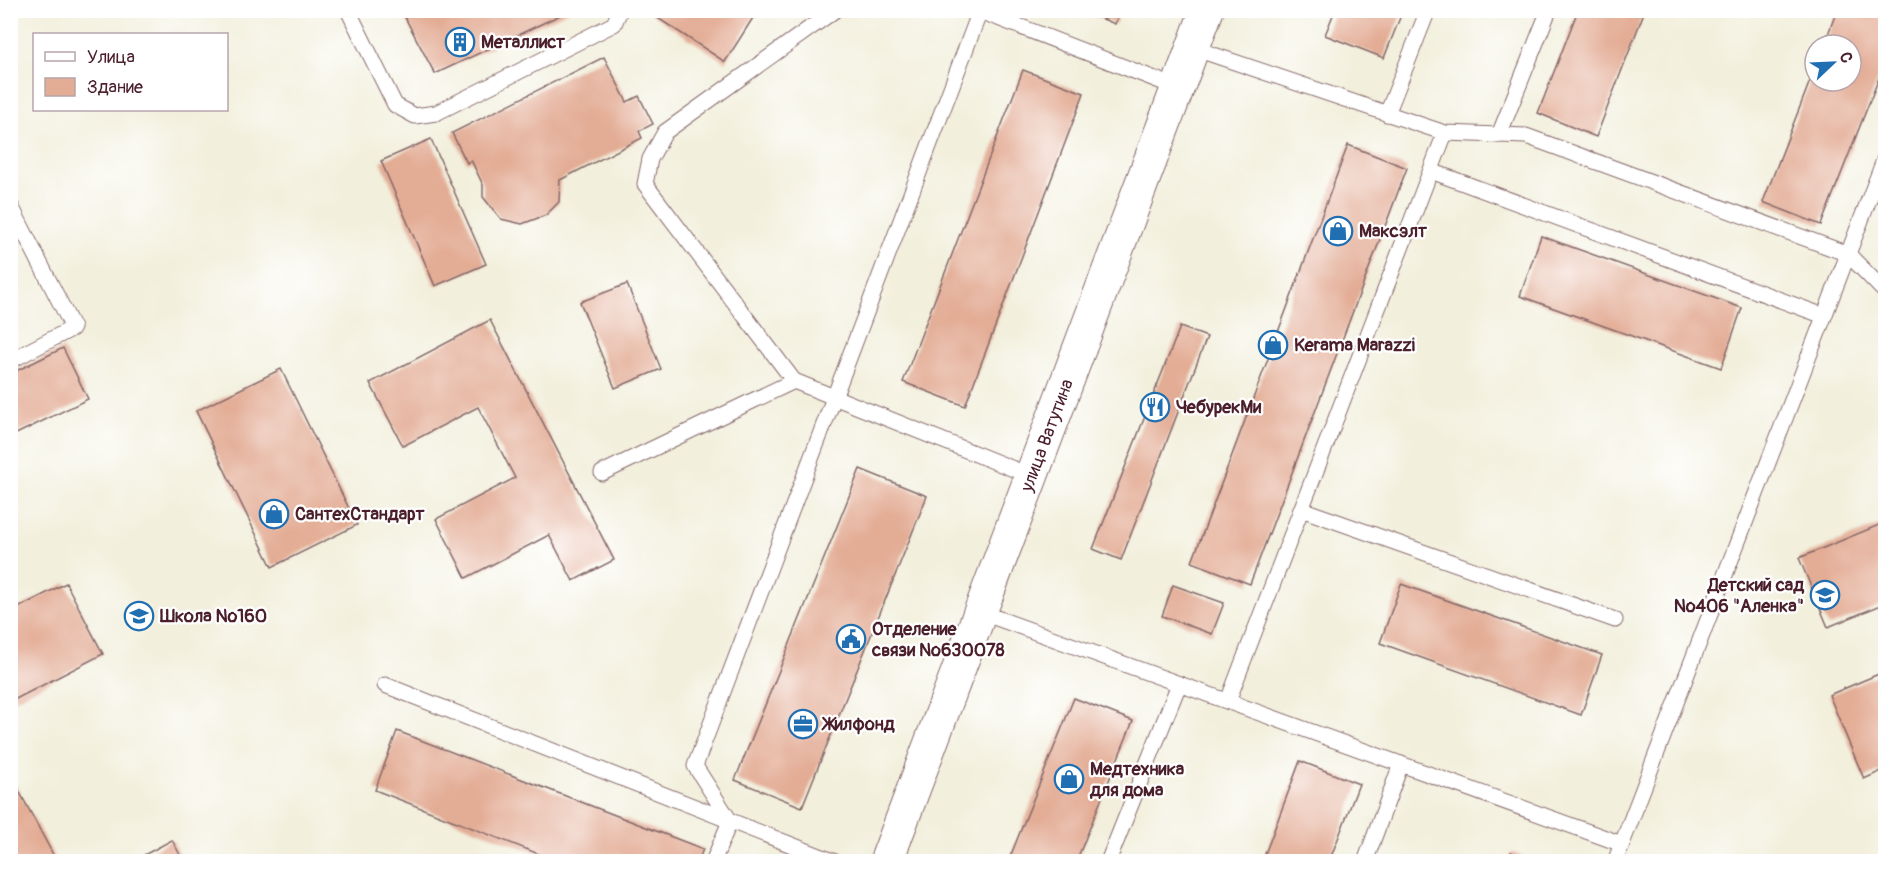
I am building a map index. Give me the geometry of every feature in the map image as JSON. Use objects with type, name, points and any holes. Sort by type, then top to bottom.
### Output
[{"type":"main road","name":"улица Ватутина","points":[[886,861],[1207,10]]},
{"type":"lane","points":[[348,10],[395,105],[415,116],[436,113],[614,24],[620,10]]},
{"type":"lane","points":[[835,10],[665,132],[650,159],[645,184],[794,381],[1031,476]]},
{"type":"lane","points":[[1387,114],[1428,10]]},
{"type":"lane","points":[[1499,135],[1549,10]]},
{"type":"lane","points":[[730,821],[695,766],[836,398],[980,11],[1178,87]]},
{"type":"lane","points":[[1193,48],[1445,133],[1526,136],[1848,254],[1886,293]]},
{"type":"lane","points":[[1228,702],[1445,133]]},
{"type":"lane","points":[[1615,861],[1886,155]]},
{"type":"lane","points":[[1431,171],[1824,316]]},
{"type":"lane","points":[[10,204],[73,328],[10,361]]},
{"type":"lane","points":[[602,472],[794,381]]},
{"type":"lane","points":[[1301,508],[1615,620]]},
{"type":"lane","points":[[980,612],[1622,844]]},
{"type":"lane","points":[[1108,861],[1179,684]]},
{"type":"lane","points":[[385,685],[835,861]]},
{"type":"lane","points":[[1365,861],[1401,764]]},
{"type":"lane","points":[[713,861],[730,821]]},
{"type":"building","name":"Металлист","points":[[401,10],[571,10],[435,74]]},
{"type":"building","points":[[652,10],[758,10],[725,62],[650,13]]},
{"type":"building","points":[[1081,10],[1121,10],[1115,24]]},
{"type":"building","points":[[1335,10],[1403,10],[1384,58],[1325,35]]},
{"type":"building","points":[[1578,10],[1645,10],[1596,137],[1538,113]]},
{"type":"building","points":[[1837,10],[1886,10],[1886,60],[1821,225],[1763,202],[1805,93],[1863,93],[1863,33],[1828,33]]},
{"type":"building","points":[[604,57],[627,102],[639,96],[653,124],[639,131],[642,138],[560,180],[559,202],[546,215],[522,224],[501,219],[483,197],[483,185],[471,160],[467,163],[452,133]]},
{"type":"building","points":[[1023,70],[1084,93],[965,406],[903,382]]},
{"type":"building","points":[[431,139],[486,264],[435,286],[381,161]]},
{"type":"building","points":[[1348,145],[1407,168],[1250,584],[1192,562]]},
{"type":"building","points":[[1541,236],[1742,308],[1721,368],[1520,296]]},
{"type":"building","points":[[627,284],[661,369],[615,388],[580,302]]},
{"type":"building","points":[[490,320],[614,560],[573,581],[549,535],[466,578],[436,519],[515,478],[478,407],[403,446],[370,383]]},
{"type":"building","points":[[1180,327],[1207,337],[1121,560],[1093,549]]},
{"type":"building","points":[[63,348],[88,399],[10,437],[10,374]]},
{"type":"building","points":[[281,369],[357,525],[272,567],[196,411]]},
{"type":"building","points":[[860,469],[927,496],[802,807],[735,780]]},
{"type":"building","points":[[1886,522],[1886,603],[1828,627],[1799,558]]},
{"type":"building","points":[[66,583],[103,654],[10,702],[10,612]]},
{"type":"building","points":[[1401,584],[1602,655],[1581,715],[1380,643]]},
{"type":"building","points":[[1173,585],[1224,603],[1212,634],[1162,616]]},
{"type":"building","points":[[1886,671],[1886,769],[1864,779],[1829,695]]},
{"type":"building","points":[[1074,698],[1133,721],[1076,862],[1008,862]]},
{"type":"building","points":[[397,731],[703,849],[698,862],[559,862],[375,790]]},
{"type":"building","points":[[1300,761],[1359,784],[1329,862],[1262,862]]},
{"type":"building","points":[[10,774],[57,862],[10,862]]},
{"type":"building","points":[[172,840],[184,862],[131,862]]},
{"type":"building","points":[[1511,852],[1536,861],[1536,862],[1507,862]]},
{"type":"place","name":"Металлист","points":[[460,42]]},
{"type":"place","name":"Максэлт","points":[[1338,231]]},
{"type":"place","name":"Kerama Marazzi","points":[[1273,345]]},
{"type":"place","name":"ЧебурекМи","points":[[1155,407]]},
{"type":"place","name":"СантехСтандарт","points":[[274,514]]},
{"type":"place","name":"Детский сад №406 \"Аленка\"","points":[[1825,595]]},
{"type":"place","name":"Школа №160","points":[[139,616]]},
{"type":"place","name":"Отделение связи №630078","points":[[851,639]]},
{"type":"place","name":"Жилфонд","points":[[803,724]]},
{"type":"place","name":"Медтехника для дома","points":[[1069,779]]}]
